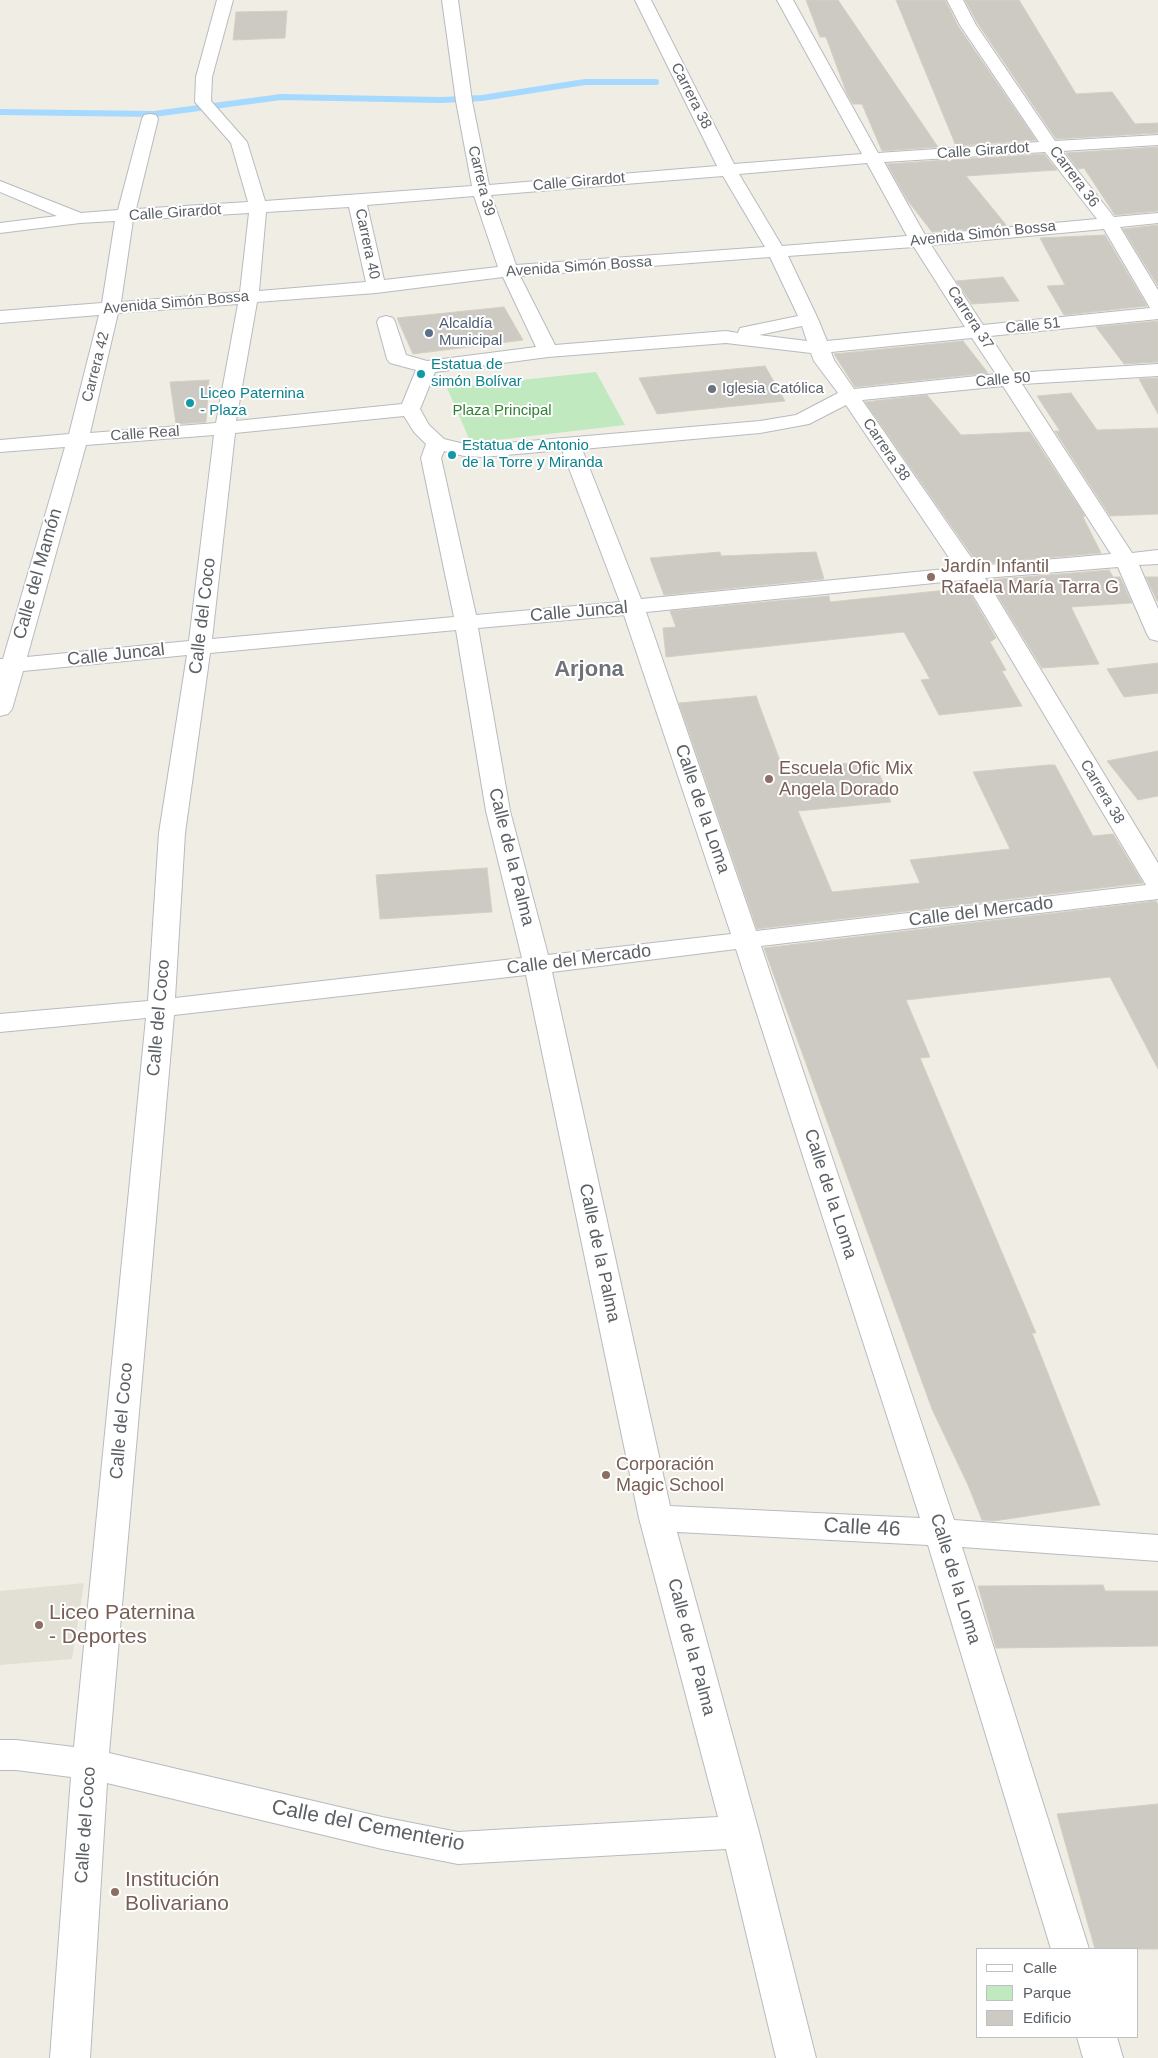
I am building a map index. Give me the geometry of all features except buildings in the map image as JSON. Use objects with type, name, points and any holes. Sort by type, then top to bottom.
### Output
[{"type":"street","name":"Calle del Coco","points":[[70,2058],[90,1764],[161,1008],[172,833],[200,646],[225,428],[249,297],[258,207],[239,142],[207,107],[202,90],[225,0]]},
{"type":"street","name":"Carrera 39","points":[[450,0],[464,99],[480,190],[509,272],[548,351]]},
{"type":"street","name":"Carrera 38","points":[[643,0],[728,170],[776,252],[809,319],[824,361],[971,573],[1158,884]]},
{"type":"street","name":"Carrera 37","points":[[785,0],[919,241],[980,332],[1125,559],[1158,634]]},
{"type":"street","name":"Carrera 36","points":[[955,0],[968,25],[1050,147],[1108,221],[1158,306]]},
{"type":"street","name":"Carrera 42","points":[[78,439],[110,309],[125,216],[150,119]]},
{"type":"street","name":"Calle Girardot","points":[[0,228],[80,218],[357,201],[872,158],[1158,140]]},
{"type":"street","points":[[0,186],[80,218]]},
{"type":"street","name":"Carrera 40","points":[[357,201],[376,286]]},
{"type":"street","name":"Avenida Simón Bossa","points":[[0,317],[376,286],[509,272],[919,241],[1108,221],[1158,218]]},
{"type":"street","name":"Calle 51","points":[[818,348],[1158,312]]},
{"type":"street","points":[[386,322],[397,359],[427,368],[548,351],[726,337],[764,327],[809,319]]},
{"type":"street","points":[[726,337],[818,348]]},
{"type":"street","points":[[427,368],[410,409],[421,428],[437,443],[464,450],[483,451],[570,444],[760,427],[802,420],[842,422],[872,430]]},
{"type":"street","name":"Calle 50","points":[[849,395],[1009,379],[1158,370]]},
{"type":"street","points":[[802,420],[849,395]]},
{"type":"street","name":"Calle Real","points":[[0,446],[225,428],[410,409]]},
{"type":"street","name":"Calle del Mamón","points":[[0,709],[6,665],[78,439]]},
{"type":"street","name":"Calle de la Palma","points":[[437,443],[430,458],[466,622],[498,811],[538,965],[656,1518],[740,1832],[796,2058]]},
{"type":"street","name":"Calle de la Loma","points":[[570,444],[633,607],[746,940],[941,1532],[1070,1948]]},
{"type":"street","name":"Calle Juncal","points":[[6,665],[633,607],[971,573],[1158,557]]},
{"type":"street","name":"Calle del Mercado","points":[[0,1024],[161,1008],[538,965],[1158,891]]},
{"type":"street","name":"Calle 46","points":[[656,1518],[941,1532],[1158,1548]]},
{"type":"street","name":"Calle del Cementerio","points":[[0,1755],[16,1755],[90,1764],[372,1831],[458,1848],[740,1832]]},
{"type":"street","points":[[1097,2038],[1104,2058]]},
{"type":"shaded area","name":"Liceo Paternina - Deportes","points":[[84,1583],[72,1659],[0,1665],[0,1591]]},
{"type":"green space","name":"Plaza Principal","points":[[596,372],[625,425],[471,443],[447,388]]},
{"type":"waterway","points":[[0,112],[154,114],[281,97],[442,100],[482,98],[585,82],[656,82]]},
{"type":"place","name":"Alcaldía Municipal","points":[[429,333]]},
{"type":"place","name":"Estatua de simón Bolívar","points":[[421,374]]},
{"type":"place","name":"Iglesia Católica","points":[[712,389]]},
{"type":"place","name":"Liceo Paternina - Plaza","points":[[190,403]]},
{"type":"place","name":"Estatua de Antonio de la Torre y Miranda","points":[[452,455]]},
{"type":"place","name":"Jardín Infantil Rafaela María Tarra G","points":[[931,577]]},
{"type":"place","name":"Escuela Ofic Mix Angela Dorado","points":[[769,779]]},
{"type":"place","name":"Corporación Magic School","points":[[606,1475]]},
{"type":"place","name":"Liceo Paternina - Deportes","points":[[39,1625]]},
{"type":"place","name":"Institución Bolivariano","points":[[115,1892]]},
{"type":"district","name":"Arjona","points":[[589,670]]}]
